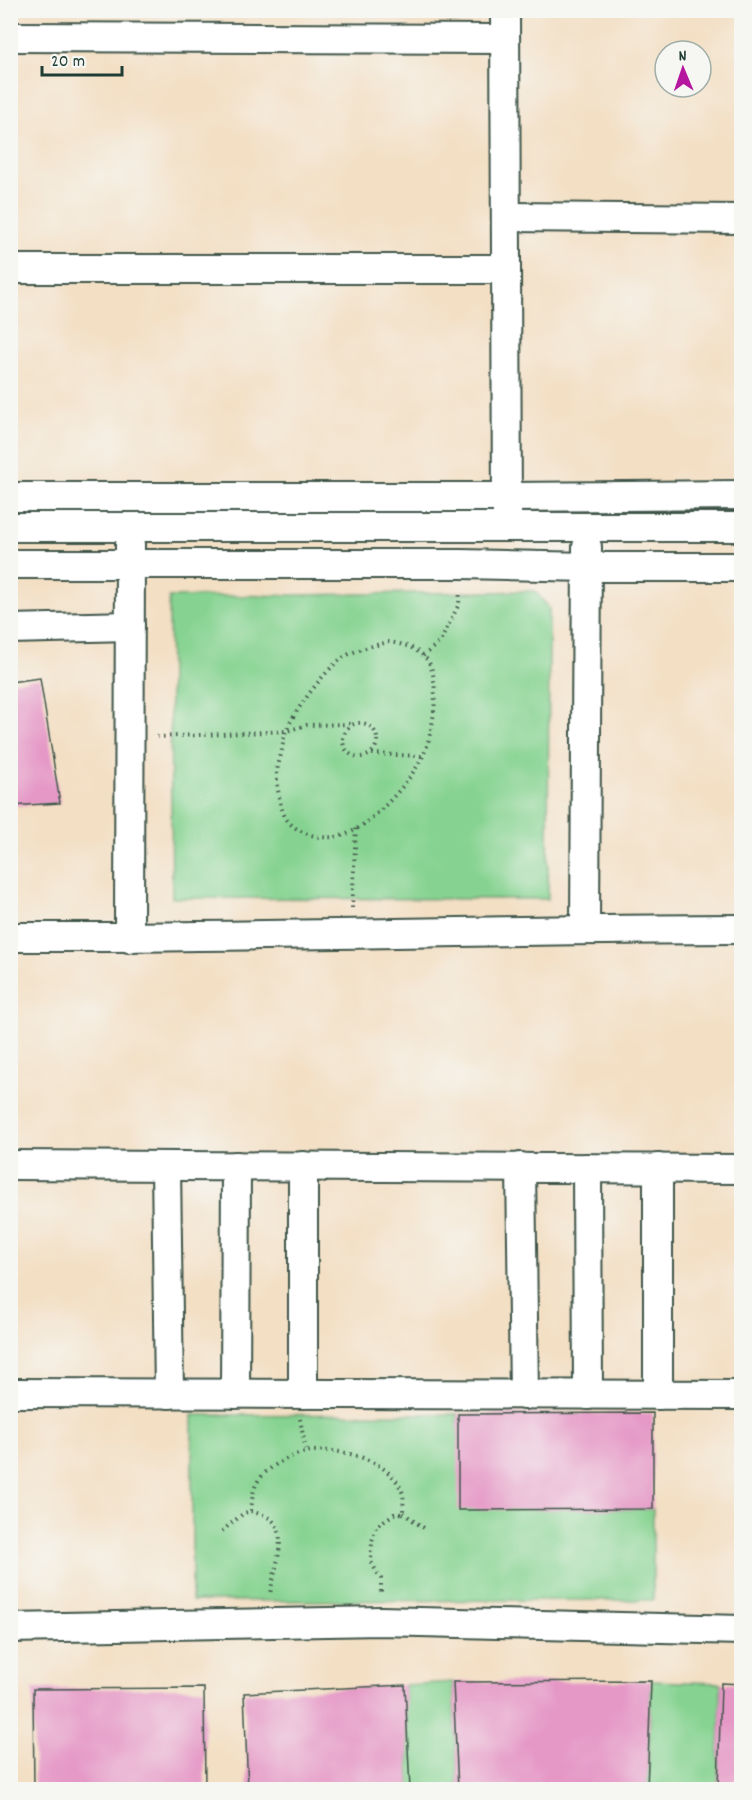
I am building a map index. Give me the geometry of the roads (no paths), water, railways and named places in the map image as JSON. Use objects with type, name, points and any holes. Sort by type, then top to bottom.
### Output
[{"type":"street","points":[[505,10],[507,526]]},
{"type":"street","points":[[10,37],[505,39]]},
{"type":"street","points":[[507,217],[741,219]]},
{"type":"street","points":[[10,269],[506,269]]},
{"type":"street","points":[[10,497],[741,495]]},
{"type":"street","points":[[10,527],[741,527]]},
{"type":"street","points":[[129,938],[130,527]]},
{"type":"street","points":[[585,929],[587,527]]},
{"type":"street","points":[[10,564],[461,564],[741,567]]},
{"type":"street","points":[[10,628],[130,626]]},
{"type":"street","points":[[10,938],[129,938],[585,929],[741,929]]},
{"type":"street","points":[[10,1165],[741,1168]]},
{"type":"street","points":[[166,1166],[169,1394]]},
{"type":"street","points":[[235,1394],[236,1166]]},
{"type":"street","points":[[301,1394],[303,1166]]},
{"type":"street","points":[[521,1167],[524,1395]]},
{"type":"street","points":[[587,1168],[588,1395]]},
{"type":"street","points":[[658,1168],[658,1395]]},
{"type":"street","points":[[10,1393],[741,1395]]},
{"type":"street","points":[[10,1628],[381,1621],[741,1630]]}]
